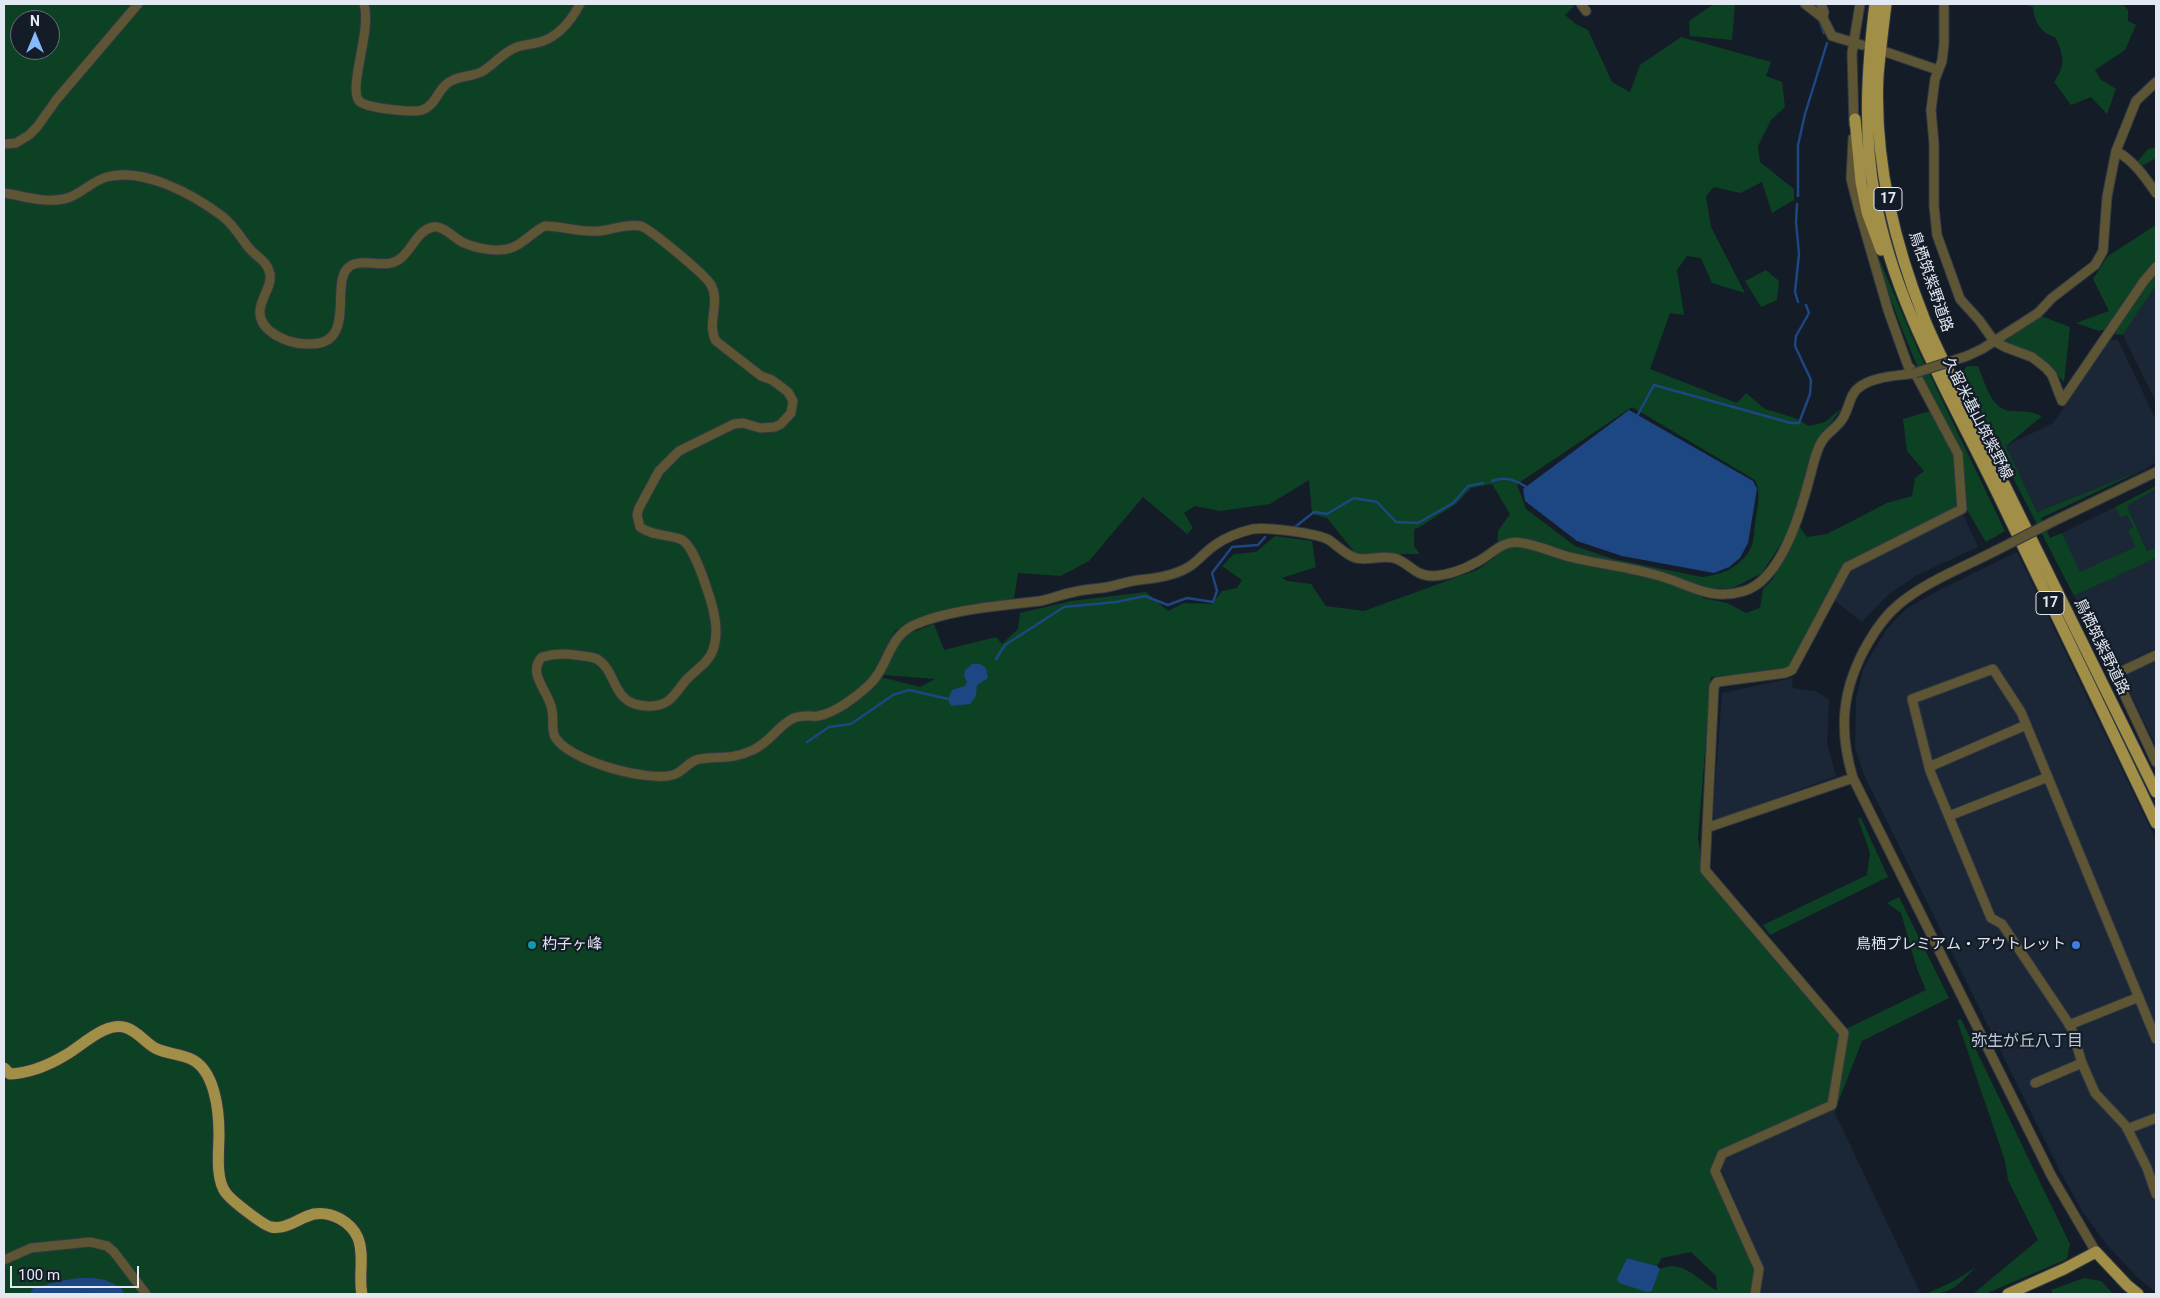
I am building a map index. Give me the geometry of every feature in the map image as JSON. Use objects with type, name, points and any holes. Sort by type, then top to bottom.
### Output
[{"type":"main road","name":"久留米基山筑紫野線","points":[[1875,4],[1868,77],[1870,162],[1875,199],[1883,233],[1900,285],[1941,384],[1991,479],[2156,823]]},
{"type":"main road","name":"鳥栖筑紫野道路","points":[[1886,4],[1878,77],[1880,135],[1886,192],[1903,260],[1924,320],[2156,792]]},
{"type":"main road","points":[[1855,119],[1861,182],[1867,212],[1882,252],[1900,285]]},
{"type":"main road","points":[[4,1068],[10,1074],[28,1073],[64,1056],[99,1033],[116,1026],[128,1028],[155,1048],[192,1059],[202,1068],[213,1086],[219,1132],[218,1167],[225,1193],[262,1224],[273,1227],[284,1226],[314,1214],[326,1214],[341,1219],[352,1227],[358,1238],[361,1251],[362,1294]]},
{"type":"main road","points":[[2008,1294],[2064,1269],[2096,1252],[2126,1285],[2138,1294]]},
{"type":"street","points":[[4,144],[16,143],[29,135],[37,127],[86,64],[138,4]]},
{"type":"street","points":[[364,4],[367,25],[355,82],[355,92],[358,100],[369,107],[418,111],[428,108],[444,84],[453,79],[482,72],[505,52],[519,46],[543,42],[553,37],[564,28],[580,4]]},
{"type":"street","points":[[1805,4],[1823,18]]},
{"type":"street","points":[[1821,4],[1823,18],[1832,36],[1858,44]]},
{"type":"street","points":[[1755,1294],[1758,1268],[1715,1171],[1722,1154],[1832,1105],[1844,1033],[1706,870],[1714,686],[1717,682],[1785,673],[1792,670],[1847,567],[1962,509],[1958,454],[1914,373],[1908,366],[1888,310],[1851,179],[1855,119],[1851,81],[1858,44],[1860,4]]},
{"type":"street","points":[[1944,4],[1944,44],[1931,110],[1934,144],[1934,206],[1937,235],[1960,299],[1979,320],[1994,341],[2032,357],[2046,368],[2052,375],[2062,402],[2144,281],[2156,267]]},
{"type":"street","points":[[1886,52],[1938,70]]},
{"type":"street","points":[[4,193],[46,200],[63,199],[76,195],[95,182],[108,177],[129,176],[146,177],[174,188],[222,216],[235,228],[250,250],[267,265],[270,275],[269,284],[260,309],[261,318],[268,329],[275,334],[286,340],[306,344],[317,344],[326,340],[338,326],[342,277],[346,269],[359,263],[385,265],[394,263],[402,258],[423,231],[432,227],[438,227],[463,243],[496,250],[510,248],[545,226],[583,231],[600,231],[634,226],[642,227],[652,232],[702,274],[711,284],[714,292],[711,326],[712,334],[716,341],[761,376],[772,380],[788,392],[793,401],[791,413],[781,424],[767,428],[734,424],[679,451],[659,471],[639,508],[637,515],[640,527],[652,533],[681,539],[690,547],[702,574],[715,615],[716,631],[713,652],[707,661],[688,678],[669,700],[649,707],[629,702],[623,698],[598,659],[570,654],[550,654],[542,657],[536,667],[537,676],[551,702],[553,734],[556,739],[569,750],[603,766],[626,773],[655,776],[673,775],[682,771],[693,761],[734,757],[754,750],[771,739],[786,722],[793,718],[828,713],[869,685],[882,668],[896,638],[901,632],[915,625],[936,618],[998,605],[1040,601],[1073,592],[1182,572],[1199,561],[1212,547],[1222,540],[1250,530],[1264,528],[1318,536],[1329,540],[1354,558],[1389,557],[1398,560],[1417,574],[1432,576],[1448,574],[1478,562],[1503,544],[1522,543],[1559,555],[1658,575],[1702,592],[1734,594],[1746,591],[1758,585],[1768,576],[1779,558],[1799,514],[1821,442],[1842,421],[1853,393],[1868,382],[1914,373],[1967,356],[2038,313],[2052,298],[2100,259],[2103,251],[2107,197],[2116,150],[2136,101],[2156,82]]},
{"type":"street","points":[[2116,150],[2124,155],[2143,175],[2156,193]]},
{"type":"street","points":[[2096,1252],[2050,1175],[1853,778],[1847,756],[1844,731],[1847,694],[1857,663],[1879,625],[1899,604],[1934,582],[2156,472]]},
{"type":"street","points":[[2156,655],[2118,673],[2117,679],[2156,762]]},
{"type":"street","points":[[2156,1039],[2021,712],[1993,669],[1912,699],[1929,767],[1991,918],[2002,924],[2069,1025],[2082,1063],[2095,1092],[2127,1129],[2147,1168],[2156,1194]]},
{"type":"street","points":[[1929,767],[2026,725]]},
{"type":"street","points":[[1948,816],[2048,777]]},
{"type":"street","points":[[1709,827],[1853,778]]},
{"type":"street","points":[[2069,1025],[2139,998]]},
{"type":"street","points":[[2035,1082],[2082,1063]]},
{"type":"street","points":[[2127,1129],[2156,1118]]},
{"type":"street","points":[[4,1260],[32,1248],[90,1242],[107,1246],[114,1252],[146,1294]]},
{"type":"shaded area","points":[[2156,285],[2156,402],[2123,335]]},
{"type":"shaded area","points":[[2110,340],[2118,340],[2156,420],[2156,462],[2145,469],[2037,512],[2006,446],[2053,423]]},
{"type":"shaded area","points":[[2156,489],[2156,548],[2148,552],[2127,506]]},
{"type":"shaded area","points":[[2115,507],[2121,518],[2127,515],[2133,527],[2128,530],[2135,547],[2080,573],[2062,533]]},
{"type":"shaded area","points":[[1962,512],[1978,547],[1917,575],[1889,594],[1862,622],[1834,600],[1850,570]]},
{"type":"shaded area","name":"鳥栖プレミアム・アウトレット","points":[[2017,552],[2156,840],[2156,1293],[2135,1275],[2107,1245],[2082,1211],[2059,1169],[1864,775],[1855,747],[1856,698],[1864,667],[1886,630],[1906,609],[1941,589]]},
{"type":"shaded area","points":[[2156,558],[2156,648],[2110,671],[2074,596]]},
{"type":"shaded area","points":[[2156,661],[2156,746],[2125,683],[2128,674]]},
{"type":"shaded area","points":[[1793,678],[1792,688],[1815,691],[1829,699],[1827,743],[1836,776],[1718,820],[1713,817],[1722,693]]},
{"type":"shaded area","points":[[1833,1109],[1921,1294],[1759,1294],[1762,1264],[1721,1169],[1727,1155]]},
{"type":"green space","points":[[4,4],[1576,4],[1565,15],[1576,24],[1588,30],[1612,82],[1630,92],[1640,65],[1681,37],[1771,62],[1766,76],[1782,82],[1785,107],[1771,120],[1758,146],[1760,162],[1794,189],[1794,200],[1772,213],[1762,182],[1740,193],[1714,187],[1706,196],[1711,227],[1745,293],[1712,283],[1701,258],[1687,256],[1677,270],[1684,315],[1670,313],[1650,369],[1737,403],[1746,393],[1765,409],[1795,418],[1809,426],[1825,422],[1842,408],[1819,439],[1791,528],[1762,573],[1733,588],[1703,589],[1703,598],[1727,603],[1746,613],[1760,608],[1763,589],[1773,579],[1799,526],[1807,537],[1827,534],[1887,503],[1912,496],[1915,478],[1924,471],[1907,451],[1903,419],[1937,409],[1917,366],[1868,233],[1917,348],[2005,531],[1986,542],[1964,505],[1843,564],[1789,670],[1711,677],[1698,838],[1703,873],[1839,1033],[1829,1101],[1720,1151],[1712,1170],[1755,1268],[1750,1294],[4,1294]],"holes":[[[1632,407],[1755,480],[1758,499],[1753,542],[1744,559],[1732,568],[1724,572],[1702,577],[1613,559],[1575,546],[1526,509],[1517,484]],[[1309,480],[1312,514],[1327,518],[1356,554],[1420,554],[1414,546],[1414,529],[1456,504],[1471,488],[1492,484],[1510,514],[1498,531],[1497,556],[1477,570],[1364,611],[1326,606],[1311,584],[1287,581],[1282,578],[1316,567],[1312,541],[1275,536],[1256,552],[1234,554],[1222,566],[1242,580],[1237,588],[1222,591],[1212,604],[1184,603],[1168,611],[1146,592],[1071,601],[1020,613],[1018,629],[1002,644],[996,637],[944,650],[934,624],[903,636],[883,675],[935,679],[920,687],[881,677],[878,663],[895,631],[917,619],[1014,599],[1018,573],[1061,576],[1089,561],[1143,497],[1187,534],[1193,528],[1184,513],[1195,506],[1220,511],[1270,504]],[[1691,1252],[1716,1276],[1717,1291],[1690,1272],[1676,1267],[1660,1269],[1652,1291],[1627,1258],[1657,1266],[1662,1258]]]},
{"type":"green space","points":[[1714,4],[1735,4],[1732,40],[1690,36],[1689,21]]},
{"type":"green space","points":[[2023,4],[2122,4],[2128,10],[2128,21],[2136,25],[2125,50],[2095,70],[2100,79],[2116,89],[2107,114],[2091,97],[2071,105],[2054,82],[2062,65],[2061,51],[2056,38],[2046,33],[2039,26],[2033,7]]},
{"type":"green space","points":[[2156,147],[2156,161],[2154,159],[2140,167],[2136,163],[2148,149]]},
{"type":"green space","points":[[2156,225],[2156,285],[2123,335],[2113,334],[2110,328],[2099,331],[2076,323],[2109,311],[2093,279],[2108,256]]},
{"type":"green space","points":[[1766,270],[1779,281],[1777,300],[1761,307],[1745,281]]},
{"type":"green space","points":[[2041,316],[2070,327],[2064,382],[2044,361],[2005,341]]},
{"type":"green space","points":[[1967,366],[1978,366],[1994,401],[2005,410],[2030,412],[2042,416],[2006,446],[2037,512],[2145,469],[2041,518],[2050,538],[2062,533],[2080,572],[2135,547],[2128,530],[2133,527],[2127,515],[2121,518],[2115,507],[2156,486],[2156,489],[2127,506],[2147,551],[2156,548],[2156,558],[2074,596],[1960,375]]},
{"type":"green space","points":[[1858,818],[1861,818],[1888,877],[1770,935],[1763,925],[1867,875],[1870,853]]},
{"type":"green space","points":[[1899,897],[1949,998],[1862,1041],[1834,1113],[1833,1109],[1848,1028],[1926,990],[1917,969],[1901,913],[1887,903]]},
{"type":"green space","points":[[1961,1019],[2070,1244],[2067,1259],[1985,1294],[1973,1294],[2038,1240],[2008,1180],[2005,1161],[1957,1020]]},
{"type":"green space","points":[[1976,1267],[1949,1290],[1935,1294],[1926,1294],[1954,1281]]},
{"type":"green space","points":[[2084,1278],[2101,1281],[2113,1294],[2053,1294],[2051,1290]]},
{"type":"water","points":[[1629,410],[1753,481],[1757,489],[1748,543],[1740,558],[1729,567],[1714,573],[1622,556],[1577,541],[1525,501],[1523,489]]},
{"type":"water","points":[[972,664],[980,664],[986,668],[988,678],[977,685],[976,696],[970,704],[951,706],[948,699],[952,690],[965,686],[967,682],[964,676],[965,670]]},
{"type":"water","points":[[1627,1258],[1657,1266],[1660,1269],[1652,1291],[1647,1292],[1619,1283],[1617,1279]]},
{"type":"waterway","points":[[1814,4],[1819,9]]},
{"type":"waterway","points":[[1820,22],[1824,33]]},
{"type":"waterway","points":[[1798,196],[1798,145],[1805,114],[1827,43]]},
{"type":"waterway","points":[[1797,204],[1796,222],[1799,254],[1795,292],[1798,302]]},
{"type":"waterway","points":[[1636,418],[1654,385],[1791,423],[1799,423],[1810,394],[1811,380],[1795,346],[1796,336],[1809,313],[1806,305]]},
{"type":"waterway","points":[[1492,481],[1511,480],[1528,488]]},
{"type":"waterway","points":[[1295,527],[1314,512],[1327,514],[1354,498],[1377,502],[1396,522],[1418,523],[1453,503],[1468,486],[1483,483]]},
{"type":"waterway","points":[[996,659],[1005,645],[1064,607],[1116,602],[1145,596],[1168,605],[1187,598],[1213,602],[1217,591],[1212,573],[1232,547],[1258,545],[1265,537]]},
{"type":"waterway","points":[[807,742],[829,727],[851,724],[893,695],[909,690],[948,699]]},
{"type":"waterway","points":[[38,1294],[67,1287],[88,1285],[98,1286],[116,1294]]},
{"type":"place","name":"杓子ヶ峰","points":[[532,945]]},
{"type":"place","name":"鳥栖プレミアム・アウトレット","points":[[2076,945]]},
{"type":"district","name":"弥生が丘八丁目","points":[[2027,1042]]}]
